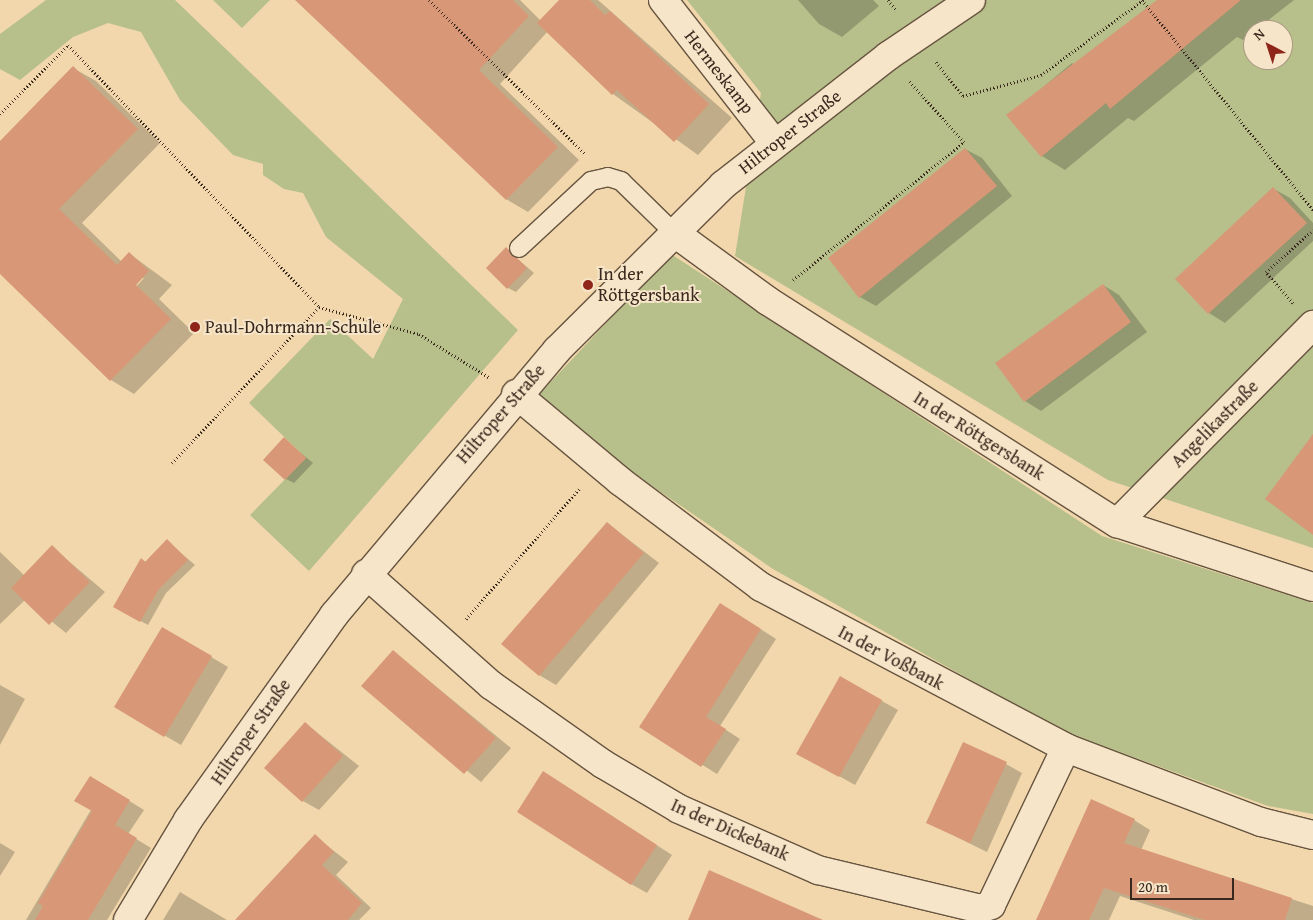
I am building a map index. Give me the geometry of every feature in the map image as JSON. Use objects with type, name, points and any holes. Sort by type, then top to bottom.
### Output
[{"type":"street","name":"Hermeskamp","points":[[663,0],[775,144]]},
{"type":"street","name":"Hiltroper Straße","points":[[128,920],[188,820],[366,574],[516,394],[672,231],[775,144],[888,56],[972,0]]},
{"type":"street","name":"In der Röttgersbank","points":[[672,231],[768,301],[1117,523],[1313,586]]},
{"type":"street","name":"Angelikastraße","points":[[1117,523],[1313,326]]},
{"type":"street","name":"In der Voßbank","points":[[516,394],[600,465],[761,587],[1066,748],[1261,822],[1313,836]]},
{"type":"street","name":"In der Dickebank","points":[[366,574],[445,644],[546,726],[679,809],[818,870],[980,909],[991,905],[1066,748]]},
{"type":"lane","points":[[520,248],[591,180],[608,176],[621,180],[672,231]]},
{"type":"path","points":[[429,0],[608,176]]},
{"type":"path","points":[[916,36],[963,96],[1041,75],[1143,0],[1313,210]]},
{"type":"path","points":[[0,114],[68,45],[318,307],[419,334],[516,394]]},
{"type":"path","points":[[768,301],[964,142],[888,56]]},
{"type":"path","points":[[1313,230],[1266,272],[1313,326]]},
{"type":"path","points":[[172,463],[318,307]]},
{"type":"path","points":[[445,644],[600,465]]},
{"type":"green space","points":[[46,0],[175,0],[518,330],[309,571],[250,515],[306,458],[249,403],[330,319],[373,359],[403,299],[326,237],[303,193],[284,189],[263,175],[263,164],[233,155],[180,100],[141,32],[108,23],[73,37],[20,80],[0,69],[0,34]]},
{"type":"green space","points":[[213,0],[270,0],[242,28]]},
{"type":"green space","points":[[687,0],[1313,0],[1313,548],[1108,480],[735,256],[761,93]]},
{"type":"green space","points":[[671,254],[1102,536],[1313,603],[1313,814],[1268,806],[1061,731],[773,569],[531,403]]},
{"type":"building","points":[[295,0],[513,0],[529,16],[479,70],[558,147],[506,200]]},
{"type":"building","points":[[559,0],[590,0],[605,15],[610,11],[709,104],[674,142],[617,90],[612,95],[537,23]]},
{"type":"building","points":[[1157,0],[1241,0],[1110,109],[1106,103],[1041,157],[1006,115]]},
{"type":"building","points":[[73,66],[138,129],[59,209],[117,265],[129,252],[149,271],[136,285],[171,319],[110,381],[0,274],[0,141]]},
{"type":"building","points":[[965,148],[997,186],[859,298],[828,258]]},
{"type":"building","points":[[1273,187],[1307,223],[1208,314],[1175,279]]},
{"type":"building","points":[[506,247],[527,268],[507,289],[486,268]]},
{"type":"building","points":[[1103,284],[1131,322],[1024,402],[995,363]]},
{"type":"building","points":[[1313,434],[1313,535],[1265,499]]},
{"type":"building","points":[[284,437],[306,458],[285,480],[263,460]]},
{"type":"building","points":[[607,522],[644,553],[539,676],[501,644]]},
{"type":"building","points":[[167,539],[188,560],[159,589],[140,622],[113,607],[141,558],[145,562]]},
{"type":"building","points":[[52,545],[90,582],[49,625],[11,588]]},
{"type":"building","points":[[720,603],[761,629],[706,717],[726,729],[701,767],[639,727]]},
{"type":"building","points":[[162,627],[212,656],[164,737],[114,707]]},
{"type":"building","points":[[393,650],[496,738],[464,774],[361,686]]},
{"type":"building","points":[[840,676],[882,700],[839,777],[796,754]]},
{"type":"building","points":[[305,722],[343,756],[302,802],[264,768]]},
{"type":"building","points":[[963,742],[1007,762],[970,843],[926,823]]},
{"type":"building","points":[[543,771],[657,845],[631,885],[517,812]]},
{"type":"building","points":[[90,776],[130,800],[115,825],[137,838],[88,920],[35,920],[43,906],[38,903],[92,811],[74,801]]},
{"type":"building","points":[[1091,799],[1135,819],[1124,843],[1292,898],[1285,920],[1205,920],[1104,888],[1089,920],[1036,920]]},
{"type":"building","points":[[315,834],[334,852],[322,865],[362,903],[348,920],[235,920]]},
{"type":"building","points":[[709,870],[823,920],[688,920]]},
{"type":"place","name":"In der Röttgersbank","points":[[588,285]]},
{"type":"place","name":"Paul-Dohrmann-Schule","points":[[195,327]]}]
